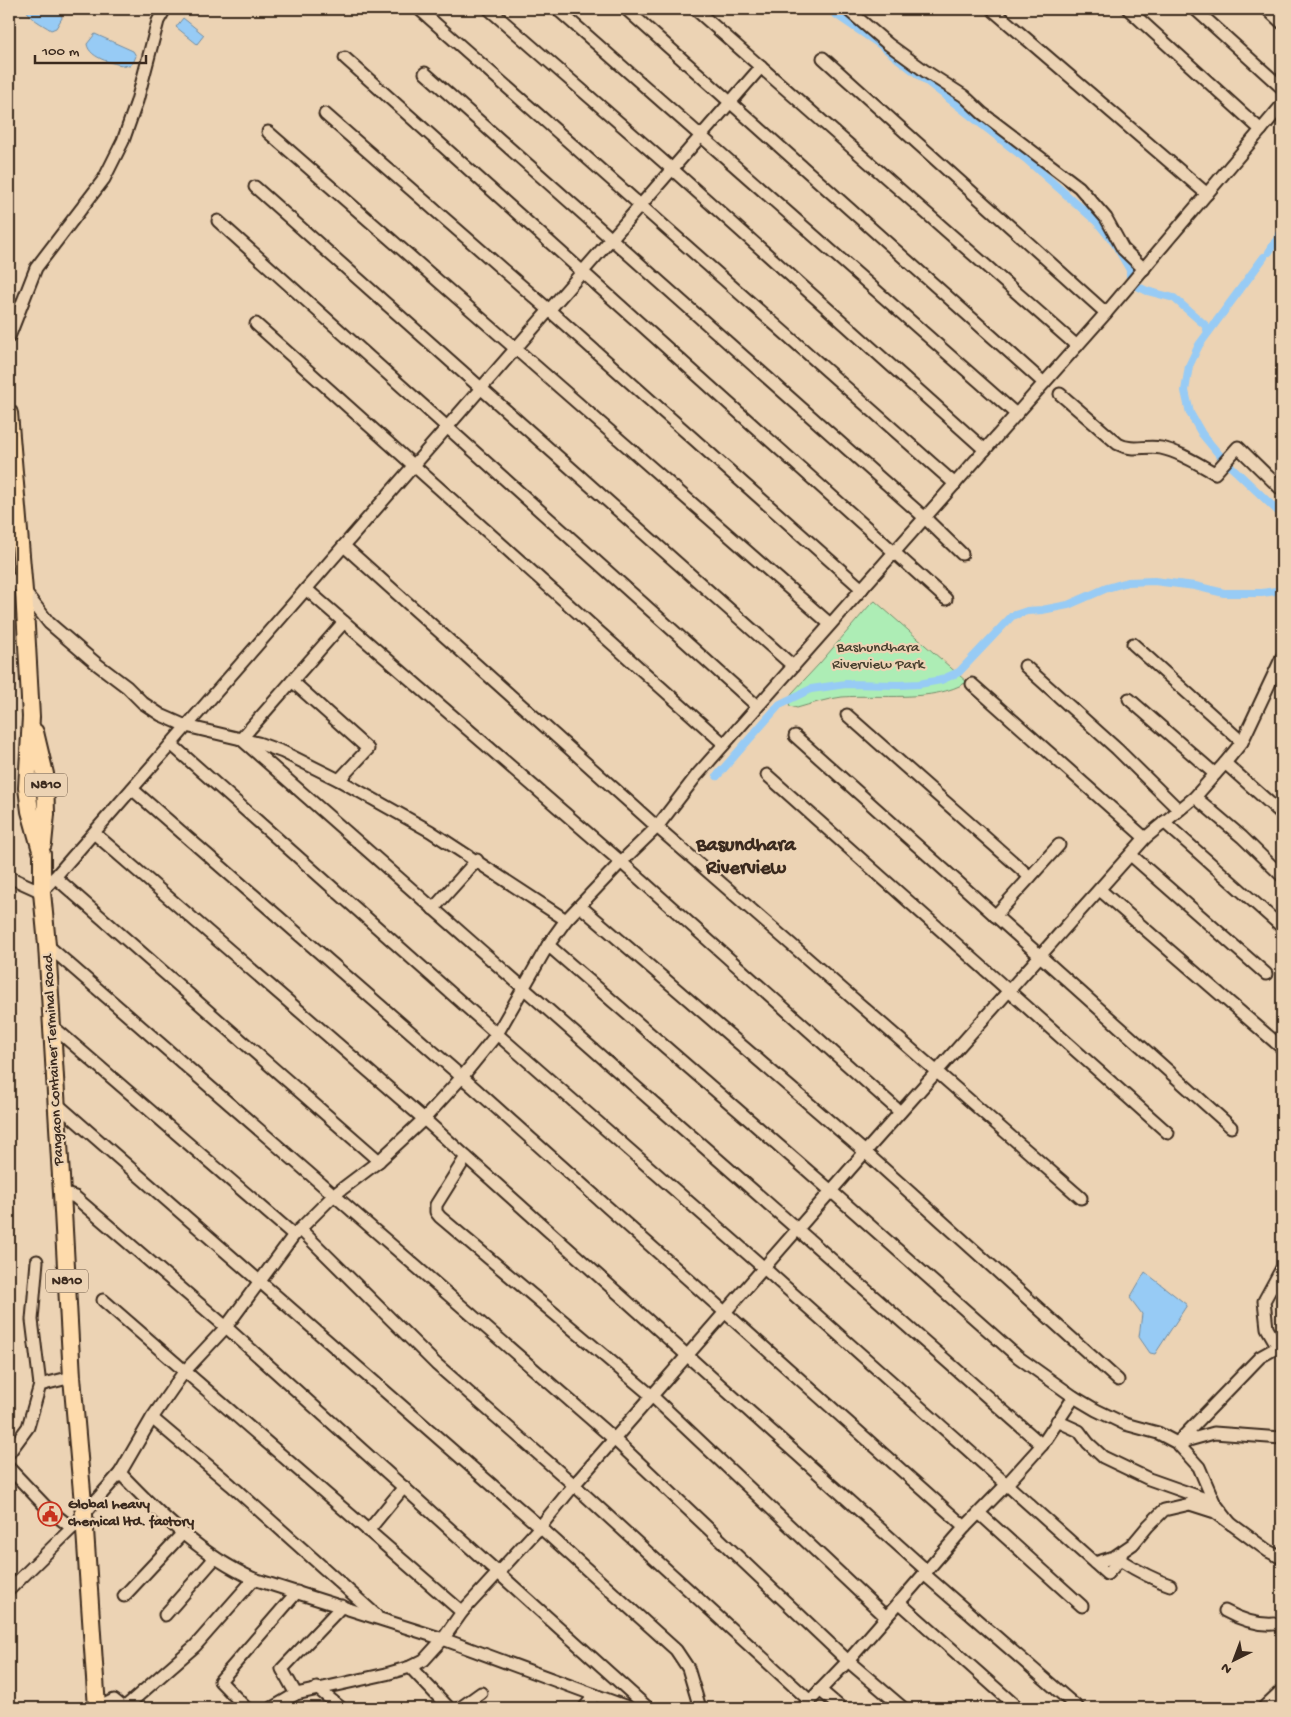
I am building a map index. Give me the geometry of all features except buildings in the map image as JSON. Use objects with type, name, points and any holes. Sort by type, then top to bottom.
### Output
[{"type":"highway","name":"N810","points":[[9,413],[24,590]]},
{"type":"highway","name":"Pangaon Container Terminal Road","points":[[24,590],[31,717],[45,774],[46,814],[42,854],[42,892],[57,1104],[72,1377],[98,1708]]},
{"type":"street","points":[[9,337],[36,268],[104,179],[123,141],[137,101],[158,21],[165,9]]},
{"type":"street","points":[[419,9],[955,484]]},
{"type":"street","points":[[489,9],[672,169],[985,450]]},
{"type":"street","points":[[557,9],[1016,414]]},
{"type":"street","points":[[626,9],[1044,383]]},
{"type":"street","points":[[695,9],[1076,346]]},
{"type":"street","points":[[847,9],[888,44],[964,96],[982,113],[1079,187],[1106,218],[1123,250],[1144,269]]},
{"type":"street","points":[[994,9],[1207,194]]},
{"type":"street","points":[[1128,9],[1261,130]]},
{"type":"street","points":[[1195,9],[1282,88]]},
{"type":"street","points":[[1266,9],[1282,23]]},
{"type":"street","points":[[344,58],[946,599]]},
{"type":"street","points":[[823,58],[1106,313]]},
{"type":"street","points":[[9,877],[42,892],[761,66]]},
{"type":"street","points":[[426,73],[925,518],[962,554]]},
{"type":"street","points":[[9,1590],[72,1528],[120,1474],[152,1418],[184,1372],[226,1327],[297,1232],[334,1195],[379,1161],[424,1119],[462,1077],[496,1034],[548,945],[566,920],[621,862],[657,828],[697,775],[1106,313],[1282,105]]},
{"type":"street","points":[[326,114],[862,589]]},
{"type":"street","points":[[268,132],[830,624]]},
{"type":"street","points":[[255,187],[793,666]]},
{"type":"street","points":[[218,221],[757,706]]},
{"type":"street","points":[[256,324],[724,744]]},
{"type":"street","points":[[1060,394],[1118,444],[1127,449],[1160,448],[1184,456],[1215,473],[1238,447],[1282,490]]},
{"type":"street","points":[[344,546],[657,828],[1081,1198]]},
{"type":"street","points":[[9,578],[24,590],[49,623],[127,687],[143,703],[186,726],[241,739],[283,752],[339,780],[430,831],[566,920]]},
{"type":"street","points":[[306,589],[621,862],[900,1112]]},
{"type":"street","points":[[241,739],[344,622]]},
{"type":"street","points":[[1133,644],[1242,742]]},
{"type":"street","points":[[272,1708],[296,1694],[410,1667],[424,1660],[462,1612],[500,1572],[900,1112],[1145,838],[1194,797],[1225,763],[1242,742],[1282,657]]},
{"type":"street","points":[[1025,666],[1117,749],[1179,810]]},
{"type":"street","points":[[292,681],[368,749],[339,780]]},
{"type":"street","points":[[972,684],[1145,838]]},
{"type":"street","points":[[1129,698],[1215,774]]},
{"type":"street","points":[[847,715],[1030,876]]},
{"type":"street","points":[[795,736],[1231,1127]]},
{"type":"street","points":[[241,739],[1042,1445]]},
{"type":"street","points":[[171,744],[1107,1574],[1121,1556],[1164,1510],[1190,1504],[1215,1512],[1268,1551],[1282,1558]]},
{"type":"street","points":[[1225,763],[1282,814]]},
{"type":"street","points":[[767,775],[1168,1133]]},
{"type":"street","points":[[132,789],[462,1077],[965,1527]]},
{"type":"street","points":[[1194,797],[1242,838],[1282,876]]},
{"type":"street","points":[[1164,822],[1282,927]]},
{"type":"street","points":[[94,833],[424,1119],[688,1354],[925,1572],[1078,1708]]},
{"type":"street","points":[[995,916],[1059,845]]},
{"type":"street","points":[[1131,855],[1266,974]]},
{"type":"street","points":[[434,909],[476,860]]},
{"type":"street","points":[[55,877],[379,1161]]},
{"type":"street","points":[[1100,890],[1282,1048]]},
{"type":"street","points":[[580,906],[865,1152],[1118,1380]]},
{"type":"street","points":[[47,945],[614,1439],[848,1661],[903,1708]]},
{"type":"street","points":[[548,945],[831,1191],[1018,1358],[1096,1410],[1125,1424],[1158,1433],[1177,1443],[1199,1467],[1214,1502],[1231,1524]]},
{"type":"street","points":[[51,1025],[297,1232],[436,1364],[574,1485],[807,1705],[965,1527],[1042,1445],[1074,1397]]},
{"type":"street","points":[[57,1104],[540,1526],[676,1650],[688,1668],[700,1708]]},
{"type":"street","points":[[466,1157],[436,1205],[436,1212],[652,1396],[886,1617]]},
{"type":"street","points":[[62,1194],[76,1197],[226,1327],[500,1572],[648,1708]]},
{"type":"street","points":[[9,1453],[28,1427],[40,1385],[32,1320],[37,1261]]},
{"type":"street","points":[[1177,1443],[1260,1357],[1280,1350],[1267,1328],[1264,1301],[1282,1268]]},
{"type":"street","points":[[103,1300],[462,1612]]},
{"type":"street","points":[[40,1385],[72,1377]]},
{"type":"street","points":[[152,1418],[231,1485],[379,1618]]},
{"type":"street","points":[[1057,1421],[1079,1431],[1088,1443],[1103,1457],[1149,1479],[1214,1502]]},
{"type":"street","points":[[1177,1443],[1214,1433],[1282,1438]]},
{"type":"street","points":[[9,1468],[49,1510],[72,1528]]},
{"type":"street","points":[[120,1474],[141,1496],[183,1533],[227,1567],[254,1579],[443,1638],[630,1708]]},
{"type":"street","points":[[368,1531],[404,1487]]},
{"type":"street","points":[[979,1513],[1082,1606]]},
{"type":"street","points":[[124,1596],[183,1533]]},
{"type":"street","points":[[1121,1556],[1153,1580],[1170,1585]]},
{"type":"street","points":[[165,1615],[215,1558]]},
{"type":"street","points":[[98,1708],[114,1700],[124,1708],[194,1646],[254,1579]]},
{"type":"street","points":[[246,1708],[220,1681],[297,1592]]},
{"type":"street","points":[[899,1602],[1018,1708]]},
{"type":"street","points":[[296,1694],[282,1669],[342,1606]]},
{"type":"street","points":[[1225,1611],[1239,1619],[1264,1625],[1282,1623]]},
{"type":"street","points":[[410,1667],[450,1708]]},
{"type":"street","points":[[317,1688],[341,1708]]},
{"type":"street","points":[[820,1690],[841,1708]]},
{"type":"street","points":[[1263,1708],[1282,1690]]},
{"type":"street","points":[[460,1708],[481,1693]]},
{"type":"street","points":[[584,1708],[594,1695]]},
{"type":"green space","name":"Bashundhara Riverview Park","points":[[875,601],[967,682],[953,689],[938,693],[906,696],[842,697],[797,708],[790,706],[788,700],[792,693]]},
{"type":"water","points":[[26,9],[61,9],[62,18],[56,28],[51,30],[33,18]]},
{"type":"water","points":[[183,18],[204,35],[197,44],[176,27]]},
{"type":"water","points":[[95,34],[133,51],[136,56],[134,61],[130,66],[118,64],[93,54],[87,44]]},
{"type":"water","points":[[1145,1272],[1187,1305],[1155,1354],[1150,1353],[1139,1337],[1142,1314],[1130,1298]]},
{"type":"waterway","points":[[828,9],[882,46],[1026,159],[1097,222],[1115,244],[1130,270],[1130,278],[1135,285],[1147,291],[1174,298],[1205,325],[1208,332]]},
{"type":"waterway","points":[[1269,252],[1282,231]]},
{"type":"waterway","points":[[1264,257],[1199,345],[1189,366],[1185,391],[1190,413],[1202,434],[1222,458],[1282,515]]},
{"type":"waterway","points":[[717,776],[780,704],[811,689],[846,684],[899,685],[941,680],[959,672],[1012,616],[1027,611],[1068,605],[1107,588],[1128,582],[1154,581],[1195,586],[1224,593],[1262,593],[1282,590]]},
{"type":"place","name":"Global heavy chemical ltd. factory","points":[[50,1514]]},
{"type":"district","name":"Basundhara Riverview","points":[[746,858]]}]
